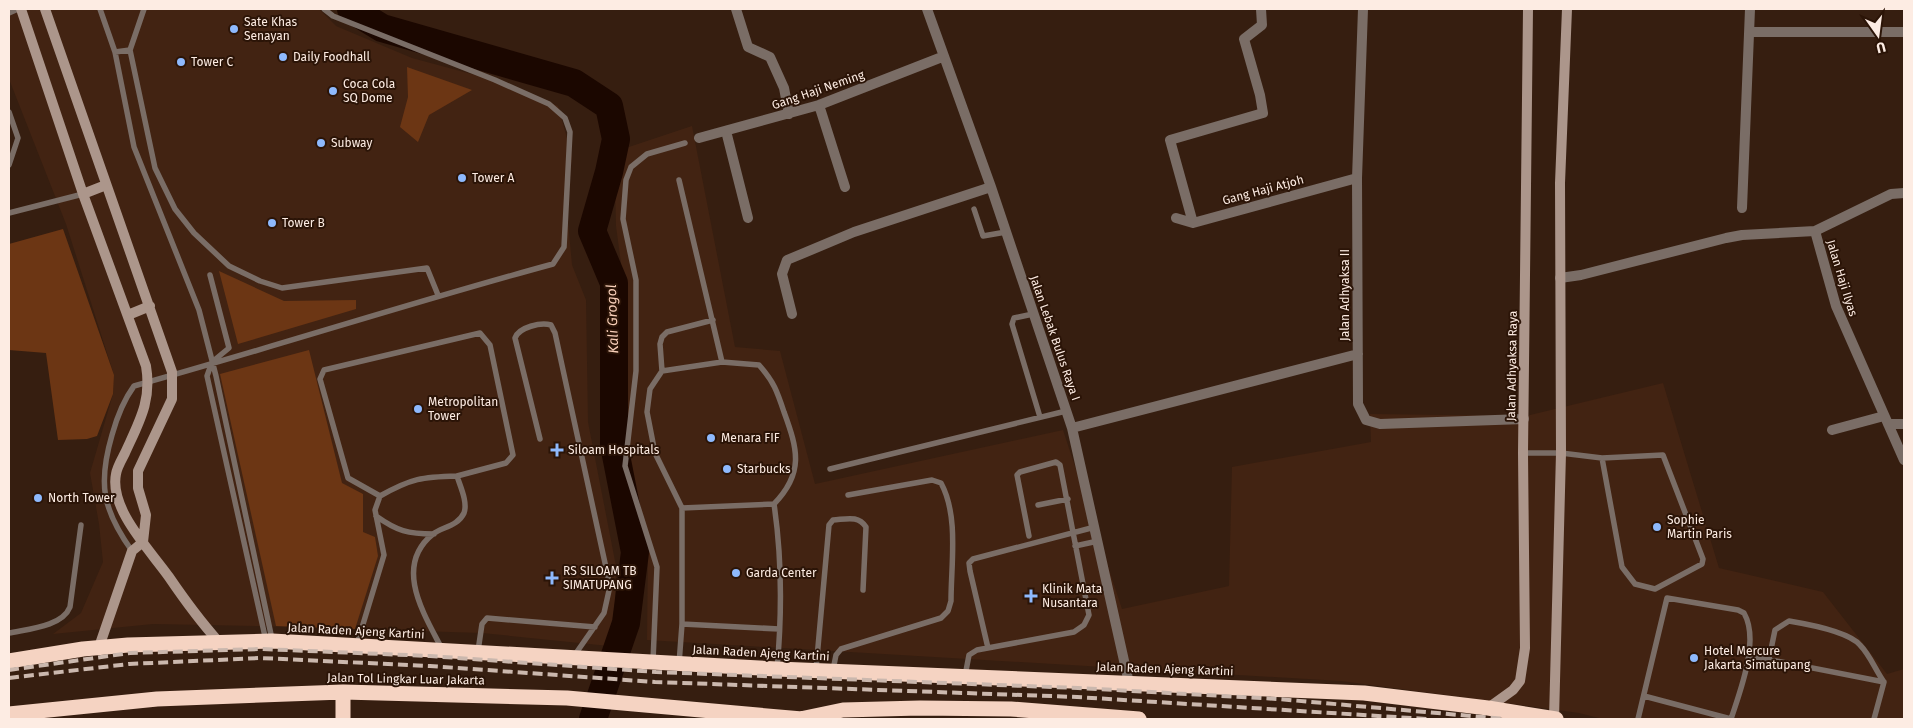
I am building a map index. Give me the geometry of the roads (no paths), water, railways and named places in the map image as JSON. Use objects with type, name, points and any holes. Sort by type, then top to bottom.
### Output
[{"type":"highway","name":"Jalan Raden Ajeng Kartini","points":[[9,661],[99,647],[218,641],[357,644],[442,651],[777,669],[1364,693],[1488,708],[1516,715],[1555,719]]},
{"type":"highway","name":"Jalan Tol Lingkar Luar Jakarta","points":[[9,714],[165,699],[343,692],[567,698],[629,706],[801,719],[843,710],[930,708],[1011,709],[1139,719]]},
{"type":"highway","points":[[343,692],[343,719]]},
{"type":"street","points":[[19,9],[83,194],[146,366],[149,382],[146,406],[116,473],[115,486],[130,523],[186,603],[218,641]]},
{"type":"street","points":[[45,9],[172,372],[172,399],[138,471],[138,488],[146,515],[143,542],[132,551],[99,647]]},
{"type":"street","points":[[736,9],[748,48],[770,58],[784,88],[789,114]]},
{"type":"street","name":"Jalan Lebak Bulus Raya I","points":[[927,9],[942,58],[991,187],[1072,428],[1129,683]]},
{"type":"street","points":[[1193,223],[1170,140],[1263,113],[1260,95],[1244,39],[1262,25],[1261,9]]},
{"type":"street","name":"Jalan Adhyaksa II","points":[[1363,9],[1358,178],[1358,404],[1366,420],[1380,424],[1524,418]]},
{"type":"street","name":"Jalan Adhyaksa Raya","points":[[1488,708],[1513,690],[1520,681],[1523,668],[1523,453],[1528,9]]},
{"type":"street","points":[[1555,719],[1561,453],[1560,183],[1567,9]]},
{"type":"street","points":[[1742,208],[1750,9]]},
{"type":"street","points":[[1750,32],[1904,32]]},
{"type":"street","name":"Gang Haji Neming","points":[[699,138],[819,105],[942,58]]},
{"type":"street","points":[[819,105],[845,187]]},
{"type":"street","points":[[726,131],[748,218]]},
{"type":"street","name":"Gang Haji Atjoh","points":[[1193,223],[1358,178]]},
{"type":"street","points":[[83,194],[106,185]]},
{"type":"street","points":[[792,314],[782,274],[787,260],[854,232],[991,187]]},
{"type":"street","points":[[1815,231],[1891,194],[1904,193]]},
{"type":"street","points":[[1176,218],[1193,223]]},
{"type":"street","name":"Jalan Haji Ilyas","points":[[1560,278],[1581,275],[1742,235],[1815,231],[1836,306],[1904,460]]},
{"type":"street","points":[[128,314],[150,306]]},
{"type":"street","points":[[1072,428],[1358,354]]},
{"type":"street","points":[[1832,430],[1886,420],[1904,424]]},
{"type":"lane","points":[[9,13],[19,9]]},
{"type":"lane","points":[[100,9],[115,52],[134,147],[199,310],[212,362]]},
{"type":"lane","points":[[144,9],[130,50],[155,168],[175,209],[194,232],[229,266],[260,281],[282,288],[427,268],[438,295]]},
{"type":"lane","points":[[132,551],[113,521],[104,494],[103,471],[117,418],[134,386],[212,362],[304,338],[438,295],[554,264],[564,247],[570,132],[565,118],[549,104],[495,80],[333,16],[324,9]]},
{"type":"lane","points":[[115,52],[130,50]]},
{"type":"lane","points":[[9,112],[18,138],[9,165]]},
{"type":"lane","points":[[649,662],[657,567],[625,466],[636,371],[636,280],[623,220],[626,180],[631,167],[646,154],[685,142]]},
{"type":"lane","points":[[679,180],[722,362]]},
{"type":"lane","points":[[9,213],[83,194]]},
{"type":"lane","points":[[974,209],[983,236],[1006,232]]},
{"type":"lane","points":[[210,275],[229,348],[212,362],[207,376],[269,641]]},
{"type":"lane","points":[[1033,314],[1014,318],[1012,324],[1040,417]]},
{"type":"lane","points":[[680,664],[682,508],[655,453],[647,412],[650,389],[662,371],[660,344],[662,337],[667,332],[713,320]]},
{"type":"lane","points":[[540,439],[515,338],[519,331],[543,323],[551,325],[555,333],[610,586],[604,613],[572,658]]},
{"type":"lane","points":[[357,644],[384,555],[376,516],[376,503],[380,496],[400,484],[421,477],[457,476],[506,463],[513,455],[490,345],[480,333],[324,370],[320,379],[348,478],[380,496]]},
{"type":"lane","points":[[662,371],[722,362],[759,365],[772,380],[796,444],[794,472],[787,491],[774,504],[682,508]]},
{"type":"lane","points":[[830,468],[1066,411]]},
{"type":"lane","points":[[1523,453],[1561,453],[1602,458],[1663,456],[1703,559],[1702,564],[1655,589],[1635,584],[1622,567],[1602,458]]},
{"type":"lane","points":[[965,676],[969,655],[977,650],[1074,632],[1084,625],[1089,615],[1068,499],[1060,464],[1056,462],[1020,472],[1017,475],[1029,536]]},
{"type":"lane","points":[[442,651],[415,595],[413,571],[421,546],[434,534],[456,523],[463,514],[465,506],[457,476]]},
{"type":"lane","points":[[833,671],[836,655],[841,649],[941,618],[948,611],[951,601],[952,518],[946,493],[941,483],[932,480],[848,495]]},
{"type":"lane","points":[[1038,505],[1068,499]]},
{"type":"lane","points":[[774,504],[780,548],[777,669]]},
{"type":"lane","points":[[376,516],[393,528],[411,534],[434,534]]},
{"type":"lane","points":[[816,670],[830,525],[833,520],[854,518],[861,520],[866,527],[863,590]]},
{"type":"lane","points":[[9,633],[47,624],[67,614],[70,607],[81,525]]},
{"type":"lane","points":[[988,648],[969,563],[973,559],[1095,526]]},
{"type":"lane","points":[[1075,546],[1098,540]]},
{"type":"lane","points":[[1638,719],[1667,598],[1744,613],[1749,620],[1749,661],[1731,719],[1644,696]]},
{"type":"lane","points":[[478,653],[482,624],[488,618],[594,627]]},
{"type":"lane","points":[[1769,659],[1775,630],[1789,621],[1807,624],[1845,636],[1860,644],[1884,682],[1874,719]]},
{"type":"lane","points":[[682,624],[779,629]]},
{"type":"lane","points":[[1749,661],[1756,657],[1769,659],[1884,682]]},
{"type":"waterway","name":"Kali Grogol","points":[[351,9],[382,28],[574,83],[609,106],[616,139],[609,172],[592,231],[614,283],[614,445],[635,552],[626,623],[593,719]]},
{"type":"railway","points":[[9,670],[130,653],[261,649],[430,656],[656,672],[1078,688],[1278,699],[1505,719]]},
{"type":"railway","points":[[9,678],[129,664],[260,658],[430,666],[655,682],[1077,697],[1427,719]]},
{"type":"place","name":"Sate Khas Senayan","points":[[234,29]]},
{"type":"place","name":"Daily Foodhall","points":[[283,57]]},
{"type":"place","name":"Tower C","points":[[181,62]]},
{"type":"place","name":"Coca Cola SQ Dome","points":[[333,91]]},
{"type":"place","name":"Subway","points":[[321,143]]},
{"type":"place","name":"Tower A","points":[[462,178]]},
{"type":"place","name":"Tower B","points":[[272,223]]},
{"type":"place","name":"Metropolitan Tower","points":[[418,409]]},
{"type":"place","name":"Menara FIF","points":[[711,438]]},
{"type":"place","name":"Siloam Hospitals","points":[[557,450]]},
{"type":"place","name":"Starbucks","points":[[727,469]]},
{"type":"place","name":"North Tower","points":[[38,498]]},
{"type":"place","name":"Sophie Martin Paris","points":[[1657,527]]},
{"type":"place","name":"Garda Center","points":[[736,573]]},
{"type":"place","name":"RS SILOAM TB SIMATUPANG","points":[[552,578]]},
{"type":"place","name":"Klinik Mata Nusantara","points":[[1031,596]]},
{"type":"place","name":"Hotel Mercure Jakarta Simatupang","points":[[1694,658]]}]
